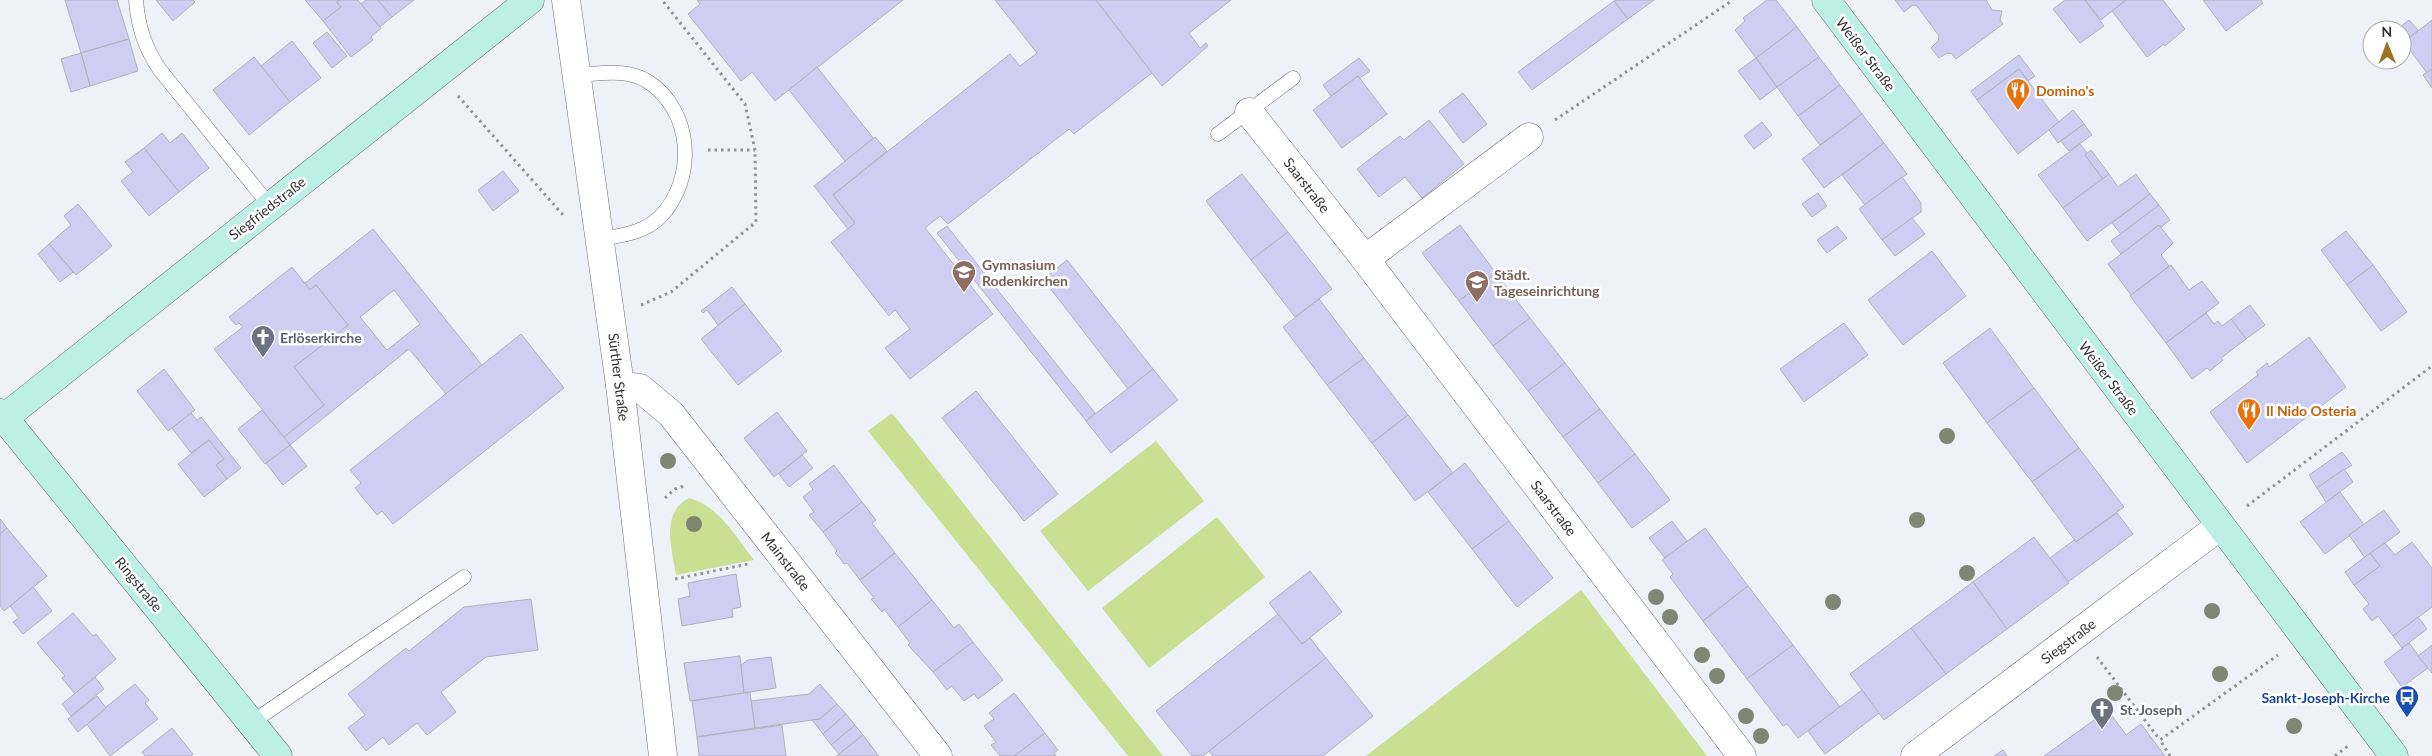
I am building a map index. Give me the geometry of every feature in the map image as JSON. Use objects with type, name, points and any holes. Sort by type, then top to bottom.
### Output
[{"type":"street","name":"Siegfriedstraße","points":[[1,417],[530,0]]},
{"type":"street","name":"Sürther Straße","points":[[566,0],[620,384],[663,756]]},
{"type":"street","name":"Weißer Straße","points":[[1826,0],[2394,756]]},
{"type":"street","name":"Saarstraße","points":[[1249,112],[1365,259],[1742,756]]},
{"type":"street","points":[[1365,259],[1530,137]]},
{"type":"street","name":"Mainstraße","points":[[620,384],[640,388],[671,414],[938,756]]},
{"type":"street","name":"Ringstraße","points":[[1,417],[278,756]]},
{"type":"street","name":"Siegstraße","points":[[1915,756],[2220,526]]},
{"type":"lane","points":[[136,0],[138,22],[148,52],[270,206]]},
{"type":"lane","points":[[576,75],[621,72],[646,80],[670,103],[681,124],[686,150],[684,171],[675,196],[660,217],[637,232],[601,239]]},
{"type":"lane","points":[[1218,134],[1293,78]]},
{"type":"lane","points":[[251,723],[464,577]]},
{"type":"path","points":[[1530,137],[1733,0]]},
{"type":"path","points":[[438,72],[566,218]]},
{"type":"path","points":[[686,150],[755,150]]},
{"type":"path","points":[[2220,526],[2432,366]]},
{"type":"path","points":[[638,531],[674,489],[693,485],[732,493]]},
{"type":"path","points":[[644,585],[782,558]]},
{"type":"path","points":[[2078,633],[2160,740],[2170,756]]},
{"type":"path","points":[[2160,740],[2303,637]]},
{"type":"green space","points":[[892,413],[1163,756],[1128,756],[868,431]]},
{"type":"green space","points":[[1156,441],[1204,501],[1088,591],[1040,531]]},
{"type":"green space","points":[[689,498],[700,502],[718,515],[754,560],[676,575],[671,543],[671,522],[674,513],[680,505]]},
{"type":"green space","points":[[1217,517],[1265,577],[1149,668],[1102,608]]},
{"type":"green space","points":[[1581,590],[1707,756],[1366,756]]},
{"type":"building","points":[[65,0],[117,0],[129,39],[81,53]]},
{"type":"building","points":[[156,0],[193,0],[195,2],[173,21]]},
{"type":"building","points":[[305,0],[339,0],[337,2],[341,7],[323,21]]},
{"type":"building","points":[[339,0],[358,0],[381,28],[371,37],[373,40],[351,57],[323,21],[341,7],[337,2]]},
{"type":"building","points":[[366,0],[378,0],[392,17],[380,27],[361,4]]},
{"type":"building","points":[[378,0],[414,0],[392,17]]},
{"type":"building","points":[[697,0],[903,0],[775,101],[752,72],[741,81],[688,14],[700,4]]},
{"type":"building","points":[[995,0],[1096,0],[1153,72],[1074,134],[1069,129],[948,224],[940,216],[925,228],[993,314],[910,379],[885,348],[910,329],[895,310],[889,316],[831,242],[855,223],[833,195],[1010,54],[1020,66],[1037,53]]},
{"type":"building","points":[[1096,0],[1231,0],[1189,33],[1200,48],[1206,43],[1208,46],[1162,86]]},
{"type":"building","points":[[1654,0],[1628,19],[1614,1]]},
{"type":"building","points":[[1767,0],[1776,0],[1797,27],[1756,58],[1735,30],[1745,21],[1743,18]]},
{"type":"building","points":[[1895,0],[1986,0],[1992,10],[2002,11],[2000,20],[2003,24],[1956,59],[1952,54],[1947,53],[1939,58],[1931,48],[1938,41],[1939,36],[1917,6],[1913,5],[1904,12]]},
{"type":"building","points":[[2065,0],[2085,0],[2104,26],[2080,43],[2053,9]]},
{"type":"building","points":[[2085,0],[2126,0],[2101,20]]},
{"type":"building","points":[[2126,0],[2163,0],[2185,29],[2165,46],[2164,44],[2147,57],[2112,11]]},
{"type":"building","points":[[2203,0],[2261,0],[2263,3],[2226,31]]},
{"type":"building","points":[[1614,1],[1628,19],[1532,90],[1518,72]]},
{"type":"building","points":[[2432,20],[2432,69],[2427,73],[2412,53],[2412,36]]},
{"type":"building","points":[[2412,23],[2418,30],[2412,36]]},
{"type":"building","points":[[1797,27],[1819,57],[1777,87],[1756,58]]},
{"type":"building","points":[[327,32],[347,56],[332,68],[313,43]]},
{"type":"building","points":[[129,39],[138,71],[90,86],[81,53]]},
{"type":"building","points":[[292,41],[321,78],[290,102],[261,66]]},
{"type":"building","points":[[81,53],[90,86],[71,92],[61,59]]},
{"type":"building","points":[[2019,55],[2035,76],[2028,81],[2019,69],[1977,100],[1971,91]]},
{"type":"building","points":[[254,57],[290,102],[249,135],[213,90]]},
{"type":"building","points":[[1819,57],[1840,85],[1798,116],[1777,87]]},
{"type":"building","points":[[1359,58],[1370,71],[1360,78],[1358,76],[1331,96],[1323,85]]},
{"type":"building","points":[[1756,58],[1777,87],[1760,100],[1738,71]]},
{"type":"building","points":[[817,67],[874,139],[845,161],[789,90]]},
{"type":"building","name":"Domino's","points":[[2019,69],[2059,122],[2018,154],[1977,100]]},
{"type":"building","points":[[2432,69],[2432,88],[2423,75]]},
{"type":"building","points":[[1358,76],[1387,114],[1342,148],[1313,110]]},
{"type":"building","points":[[1840,85],[1862,114],[1820,145],[1798,116]]},
{"type":"building","points":[[1463,93],[1487,124],[1463,143],[1439,111]]},
{"type":"building","points":[[2073,110],[2084,124],[2058,143],[2049,130]]},
{"type":"building","points":[[1862,114],[1884,143],[1824,188],[1802,159]]},
{"type":"building","points":[[1429,120],[1464,164],[1422,198],[1405,177],[1379,197],[1357,169],[1400,136],[1404,140]]},
{"type":"building","points":[[1762,122],[1772,135],[1754,149],[1744,136]]},
{"type":"building","points":[[2084,124],[2092,135],[2069,151],[2061,141]]},
{"type":"building","points":[[162,133],[170,143],[182,133],[209,168],[179,192],[144,148]]},
{"type":"building","points":[[875,137],[887,151],[833,195],[855,223],[848,229],[814,186]]},
{"type":"building","points":[[1884,143],[1907,174],[1865,205],[1842,175]]},
{"type":"building","points":[[2080,144],[2087,153],[2085,155],[2103,179],[2063,208],[2038,175]]},
{"type":"building","points":[[144,148],[179,192],[149,216],[121,181],[133,172],[125,162]]},
{"type":"building","points":[[2091,150],[2109,174],[2103,179],[2085,155]]},
{"type":"building","points":[[503,171],[519,191],[493,211],[478,190]]},
{"type":"building","points":[[1242,174],[1288,232],[1251,260],[1206,201]]},
{"type":"building","points":[[2109,174],[2118,187],[2136,174],[2150,194],[2087,241],[2063,208]]},
{"type":"building","points":[[1902,177],[1921,203],[1921,212],[1882,240],[1859,209]]},
{"type":"building","points":[[1818,193],[1827,206],[1812,217],[1802,204]]},
{"type":"building","points":[[2150,194],[2159,205],[2121,234],[2112,223]]},
{"type":"building","points":[[78,204],[112,246],[76,275],[49,244],[71,225],[64,216]]},
{"type":"building","points":[[2159,205],[2170,220],[2161,227],[2159,225],[2121,254],[2111,241]]},
{"type":"building","points":[[1912,218],[1925,234],[1895,256],[1882,240]]},
{"type":"building","points":[[1460,225],[1496,273],[1459,301],[1422,253]]},
{"type":"building","points":[[2159,225],[2173,243],[2161,255],[2169,266],[2131,295],[2108,264]]},
{"type":"building","points":[[947,226],[1095,413],[1086,421],[937,233]]},
{"type":"building","points":[[1837,226],[1847,238],[1827,253],[1817,240]]},
{"type":"building","points":[[373,229],[482,365],[446,394],[409,349],[290,445],[284,437],[324,405],[294,367],[348,325],[316,285],[310,290],[305,283]],"holes":[[[394,290],[420,324],[387,350],[360,317]]]},
{"type":"building","points":[[2346,231],[2373,265],[2347,285],[2321,250]]},
{"type":"building","points":[[1288,232],[1332,289],[1295,317],[1251,260]]},
{"type":"building","points":[[49,244],[73,272],[60,282],[38,254]]},
{"type":"building","points":[[1932,251],[1966,296],[1903,345],[1868,300]]},
{"type":"building","points":[[1067,260],[1153,369],[1128,389],[1043,279]]},
{"type":"building","points":[[2171,265],[2189,290],[2202,281],[2219,303],[2166,343],[2130,296]]},
{"type":"building","points":[[2373,265],[2407,312],[2381,331],[2347,285]]},
{"type":"building","name":"Erlöserkirche","points":[[292,267],[310,290],[316,285],[348,325],[294,367],[324,405],[284,437],[214,349],[243,327],[239,323],[236,325],[229,317]]},
{"type":"building","points":[[1496,273],[1530,318],[1493,346],[1459,301]]},
{"type":"building","points":[[732,287],[745,304],[718,325],[707,310],[703,313],[701,311]]},
{"type":"building","points":[[1319,299],[1364,358],[1327,385],[1283,327]]},
{"type":"building","points":[[745,304],[782,351],[738,385],[701,339]]},
{"type":"building","points":[[2250,305],[2265,325],[2246,339],[2231,319]]},
{"type":"building","points":[[2206,313],[2214,324],[2218,321],[2222,326],[2231,319],[2246,339],[2221,358],[2223,360],[2210,371],[2207,368],[2192,379],[2166,343]]},
{"type":"building","points":[[1530,318],[1565,363],[1528,391],[1493,346]]},
{"type":"building","points":[[1844,323],[1868,355],[1804,402],[1780,369]]},
{"type":"building","points":[[1990,328],[2034,388],[1987,423],[1943,363]]},
{"type":"building","points":[[521,334],[564,388],[393,524],[382,511],[377,515],[355,488],[361,483],[350,470]]},
{"type":"building","points":[[2309,337],[2346,387],[2247,463],[2210,412],[2258,375],[2256,372],[2267,363],[2269,367]]},
{"type":"building","points":[[1364,358],[1408,415],[1372,443],[1327,385]]},
{"type":"building","points":[[1565,363],[1600,409],[1563,437],[1528,391]]},
{"type":"building","points":[[164,369],[195,410],[168,431],[137,391]]},
{"type":"building","points":[[1153,369],[1178,400],[1111,453],[1086,421]]},
{"type":"building","points":[[2034,388],[2079,448],[2032,482],[1987,423]]},
{"type":"building","points":[[976,391],[1058,494],[1024,521],[942,418]]},
{"type":"building","points":[[1600,409],[1635,454],[1598,483],[1563,437]]},
{"type":"building","points":[[262,410],[290,445],[265,464],[238,429]]},
{"type":"building","points":[[777,412],[807,451],[774,477],[744,438]]},
{"type":"building","points":[[191,413],[197,420],[201,417],[241,468],[227,479],[216,465],[224,459],[209,440],[191,453],[172,428]]},
{"type":"building","points":[[1408,415],[1453,473],[1415,501],[1372,443]]},
{"type":"building","points":[[209,440],[224,459],[216,465],[227,479],[204,497],[178,464]]},
{"type":"building","points":[[290,445],[307,466],[283,485],[266,463]]},
{"type":"building","points":[[2079,448],[2124,507],[2076,542],[2032,482]]},
{"type":"building","points":[[2342,452],[2352,465],[2317,488],[2309,475]]},
{"type":"building","points":[[1635,454],[1670,500],[1632,528],[1598,483]]},
{"type":"building","points":[[802,455],[813,468],[789,487],[779,474]]},
{"type":"building","points":[[1465,463],[1509,521],[1472,549],[1428,492]]},
{"type":"building","points":[[834,465],[862,502],[823,532],[809,515],[814,512],[803,497],[813,489],[809,484]]},
{"type":"building","points":[[2344,469],[2353,482],[2326,502],[2317,488]]},
{"type":"building","points":[[2340,492],[2364,525],[2325,554],[2300,522]]},
{"type":"building","points":[[862,502],[876,520],[872,523],[895,553],[860,580],[847,563],[844,564],[835,553],[837,551],[823,532]]},
{"type":"building","points":[[2384,510],[2400,532],[2365,558],[2349,535]]},
{"type":"building","points":[[2117,513],[2133,534],[2068,582],[2050,558],[2074,540],[2076,542]]},
{"type":"building","points":[[0,519],[7,528],[0,534]]},
{"type":"building","points":[[1509,521],[1553,578],[1517,607],[1472,549]]},
{"type":"building","points":[[1672,521],[1687,541],[1665,558],[1649,538]]},
{"type":"building","points":[[7,528],[47,576],[4,611],[0,606],[0,534]]},
{"type":"building","points":[[1705,528],[1748,586],[1703,621],[1670,577],[1673,574],[1662,560]]},
{"type":"building","points":[[2034,537],[2069,583],[2007,629],[1973,582]]},
{"type":"building","points":[[2412,542],[2432,568],[2432,607],[2393,636],[2378,616],[2372,621],[2363,609],[2369,604],[2354,585],[2380,566],[2370,553],[2385,543],[2395,555]]},
{"type":"building","points":[[895,553],[932,600],[898,627],[884,609],[882,612],[871,599],[874,598],[860,580]]},
{"type":"building","points":[[2370,553],[2380,566],[2354,585],[2345,572]]},
{"type":"building","points":[[1310,571],[1342,612],[1302,644],[1269,603]]},
{"type":"building","points":[[736,574],[741,607],[732,609],[733,617],[682,626],[678,599],[690,596],[688,583]]},
{"type":"building","points":[[1973,582],[2007,629],[1946,674],[1911,628]]},
{"type":"building","points":[[1748,586],[1793,645],[1747,679],[1703,621]]},
{"type":"building","points":[[33,587],[52,611],[23,634],[13,622],[19,618],[10,606]]},
{"type":"building","points":[[531,599],[538,650],[486,657],[441,692],[456,712],[427,735],[417,723],[389,745],[383,737],[366,751],[348,728],[365,715],[348,694],[406,648],[409,651],[464,607]]},
{"type":"building","points":[[932,600],[954,628],[959,624],[973,642],[933,672],[908,645],[910,643],[898,627]]},
{"type":"building","points":[[73,613],[93,636],[96,634],[116,659],[75,694],[62,678],[65,676],[37,643]]},
{"type":"building","points":[[1278,614],[1302,644],[1310,638],[1326,658],[1203,756],[1192,756],[1156,711]]},
{"type":"building","points":[[2418,617],[2427,629],[2402,648],[2393,636]]},
{"type":"building","points":[[1911,628],[1946,674],[1884,720],[1850,674]]},
{"type":"building","points":[[973,642],[1003,680],[978,699],[974,694],[964,701],[952,686],[947,690],[933,672]]},
{"type":"building","points":[[2409,643],[2428,668],[2402,687],[2384,662]]},
{"type":"building","points":[[1793,645],[1840,707],[1798,738],[1787,724],[1783,726],[1747,679]]},
{"type":"building","points":[[2432,645],[2432,673],[2418,656]]},
{"type":"building","points":[[740,656],[744,693],[690,701],[684,663]]},
{"type":"building","points":[[771,657],[776,688],[744,693],[741,665],[748,660]]},
{"type":"building","points":[[1326,658],[1373,716],[1323,756],[1213,756],[1209,751]]},
{"type":"building","points":[[95,677],[104,689],[71,716],[62,704]]},
{"type":"building","points":[[135,684],[149,700],[145,703],[158,719],[110,756],[86,723]]},
{"type":"building","points":[[820,684],[837,704],[820,719],[755,728],[751,701],[809,694]]},
{"type":"building","points":[[1862,690],[1879,713],[1825,754],[1808,731]]},
{"type":"building","points":[[750,692],[755,728],[697,737],[692,701]]},
{"type":"building","points":[[1014,693],[1045,733],[1014,756],[1000,756],[991,745],[996,742],[984,726],[994,719],[989,713]]},
{"type":"building","points":[[97,696],[106,708],[78,732],[68,719]]},
{"type":"building","points":[[837,704],[846,714],[823,734],[812,720],[820,719]]},
{"type":"building","name":"St. Joseph","points":[[2108,710],[2126,735],[2141,724],[2165,756],[2044,756]]},
{"type":"building","points":[[846,714],[855,725],[831,745],[823,734]]},
{"type":"building","points":[[782,725],[786,756],[699,756],[697,737]]},
{"type":"building","points":[[855,725],[863,735],[839,754],[831,745]]},
{"type":"building","points":[[172,728],[193,754],[191,756],[145,756],[142,752]]},
{"type":"building","points":[[1045,733],[1058,750],[1054,753],[1056,756],[1014,756]]},
{"type":"building","points":[[863,735],[879,756],[836,756],[839,754]]},
{"type":"building","points":[[2003,750],[2007,756],[1994,756]]},
{"type":"place","name":"Domino's","points":[[2018,111]]},
{"type":"place","name":"Gymnasium Rodenkirchen","points":[[964,293]]},
{"type":"place","name":"Städt. Tageseinrichtung","points":[[1477,303]]},
{"type":"place","name":"Erlöserkirche","points":[[263,358]]},
{"type":"place","name":"Il Nido Osteria","points":[[2249,431]]},
{"type":"place","name":"Sankt-Joseph-Kirche","points":[[2407,718]]},
{"type":"place","name":"St. Joseph","points":[[2102,730]]}]
